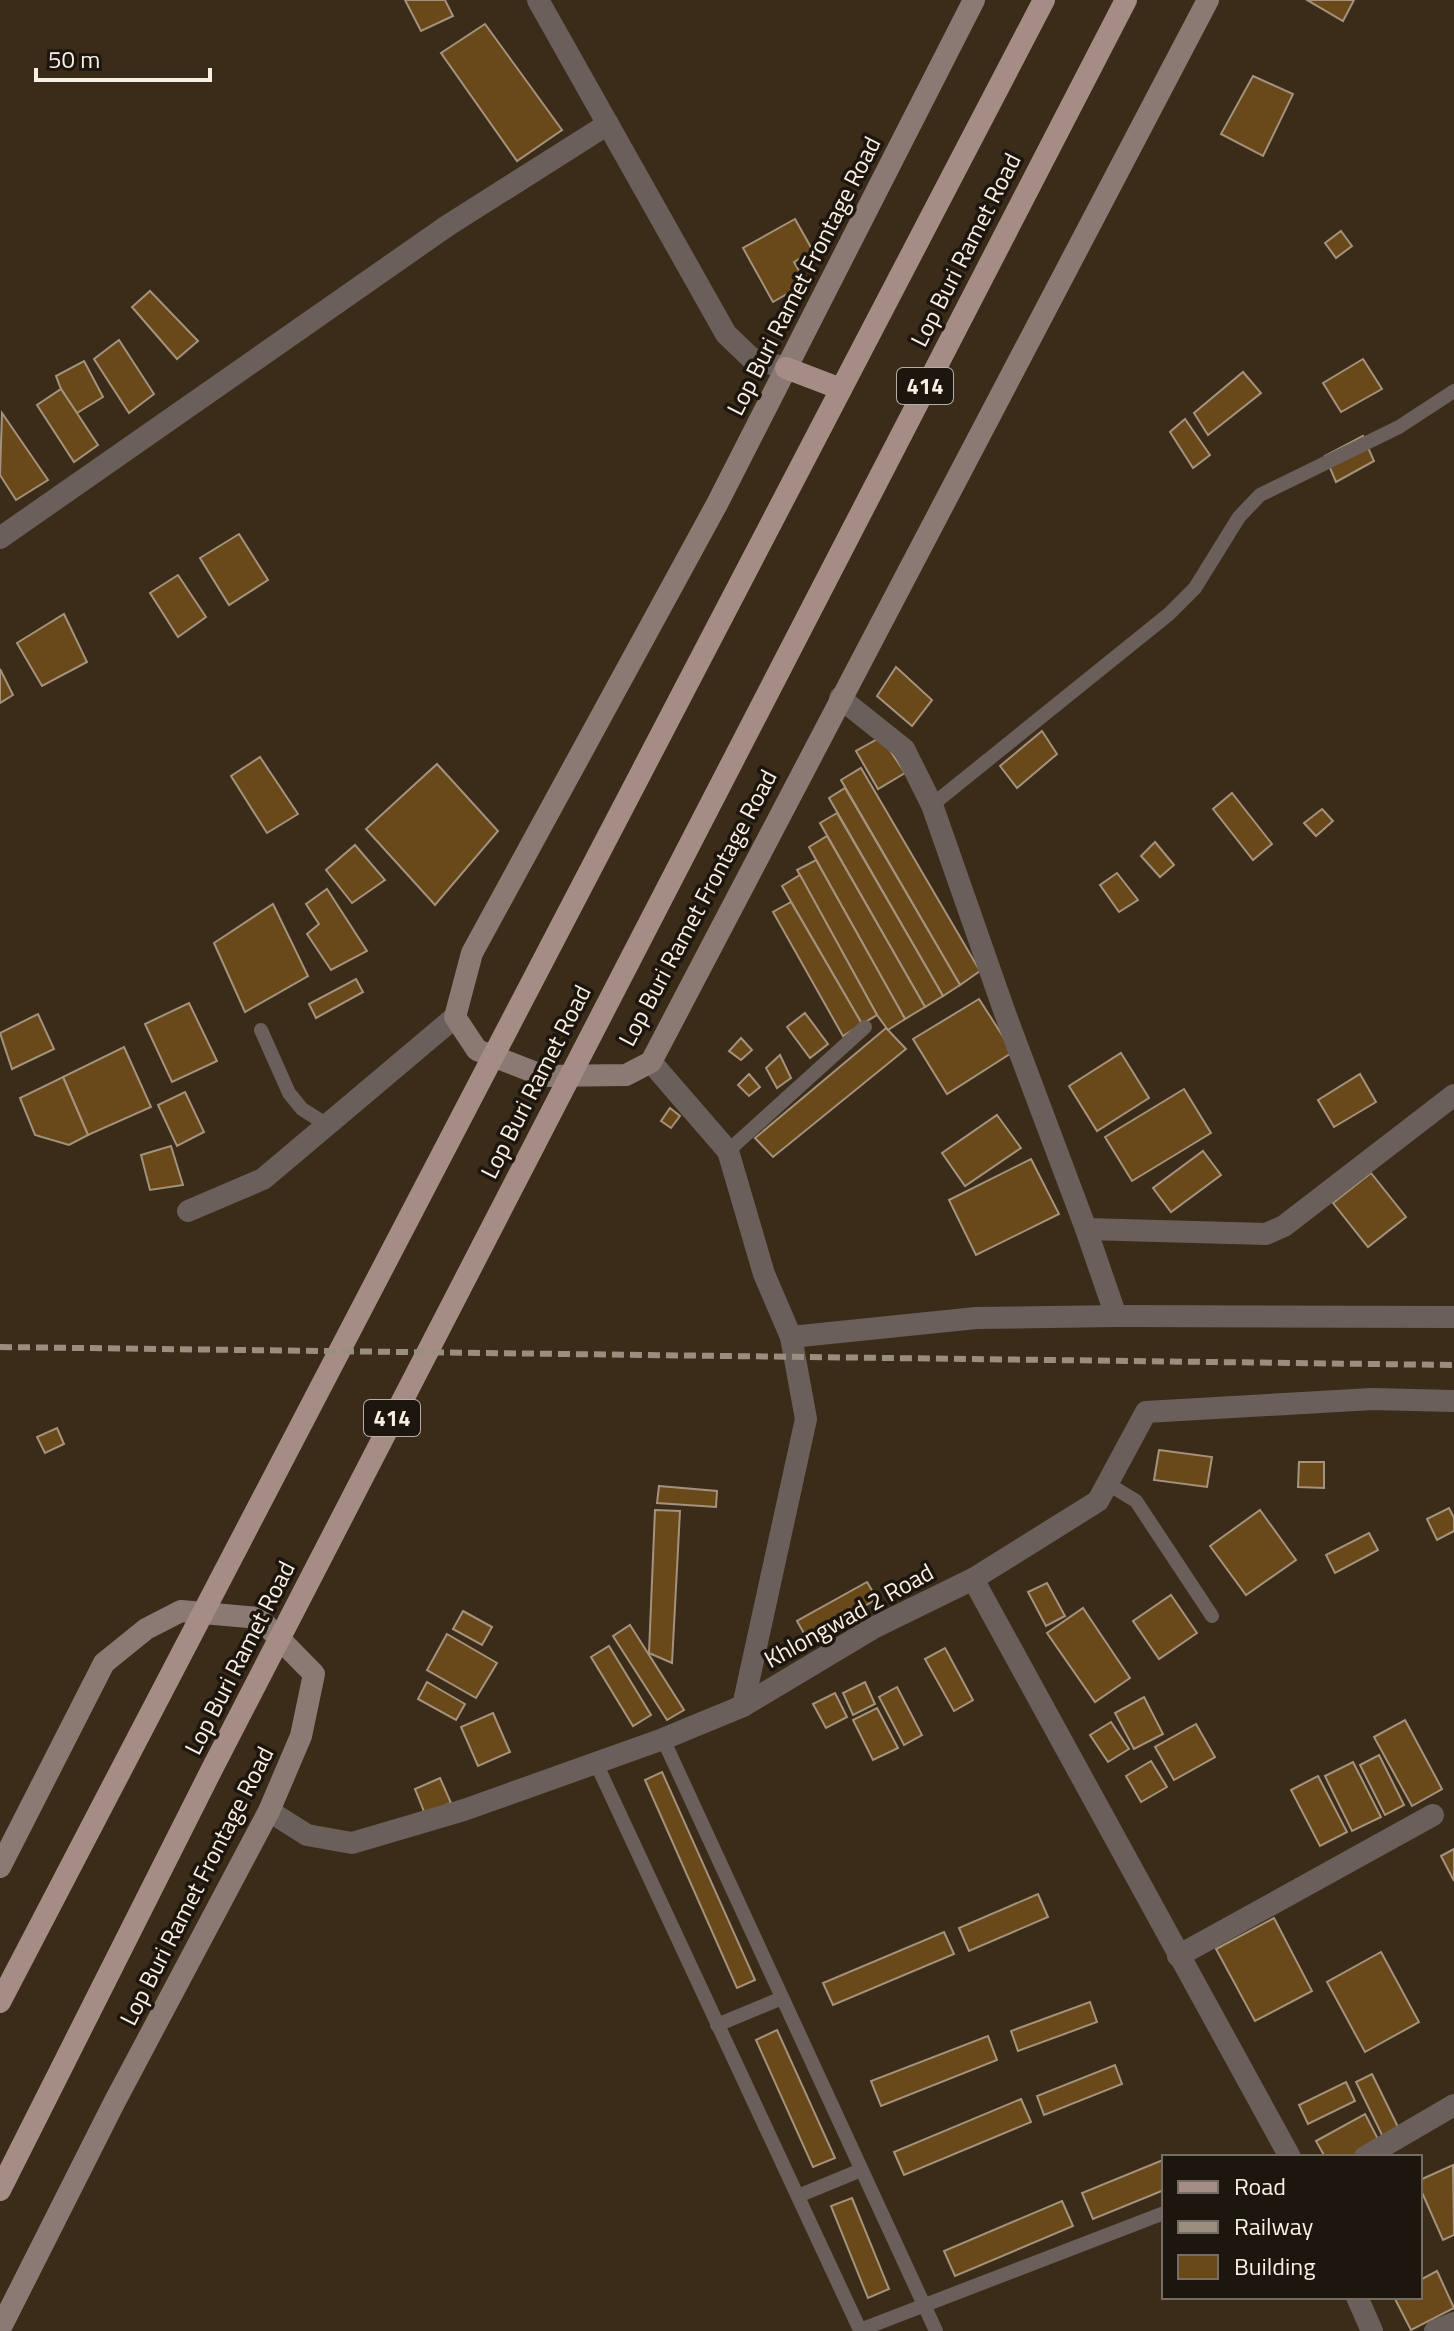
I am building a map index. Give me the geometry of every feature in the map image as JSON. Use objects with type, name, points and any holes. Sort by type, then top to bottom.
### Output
[{"type":"main road","name":"Lop Buri Ramet Frontage Road","points":[[974,0],[717,504],[472,953],[455,1017],[477,1050],[544,1076],[626,1075],[651,1062],[1208,0]]},
{"type":"main road","name":"Lop Buri Ramet Road","points":[[0,2002],[1044,0]]},
{"type":"main road","name":"Lop Buri Ramet Road","points":[[0,2190],[211,1771],[1126,0]]},
{"type":"main road","points":[[786,368],[841,389]]},
{"type":"main road","name":"Lop Buri Ramet Frontage Road","points":[[0,1867],[104,1663],[146,1629],[181,1611],[259,1618],[314,1674],[301,1736],[269,1811],[114,2103],[0,2329]]},
{"type":"street","points":[[538,0],[726,334],[751,358],[786,368]]},
{"type":"street","points":[[0,538],[447,226],[608,124]]},
{"type":"street","points":[[840,698],[904,749],[932,805],[1116,1316]]},
{"type":"street","points":[[188,1211],[263,1179],[455,1017]]},
{"type":"street","points":[[651,1062],[728,1151],[764,1274],[791,1337],[806,1419],[743,1706]]},
{"type":"street","points":[[1086,1229],[1266,1234],[1284,1226],[1454,1095]]},
{"type":"street","points":[[791,1337],[976,1318],[1454,1317]]},
{"type":"street","points":[[973,1579],[1098,1501],[1146,1412],[1372,1399],[1454,1401]]},
{"type":"street","name":"Khlongwad 2 Road","points":[[269,1811],[307,1835],[352,1843],[464,1810],[663,1739],[743,1706],[875,1627],[973,1579],[1289,2155]]},
{"type":"street","points":[[1178,1956],[1433,1815]]},
{"type":"street","points":[[1368,2155],[1454,2105]]},
{"type":"street","points":[[1358,2299],[1372,2331]]},
{"type":"street","points":[[1435,2331],[1454,2323]]},
{"type":"lane","points":[[932,805],[1169,614],[1195,588],[1239,517],[1260,495],[1399,427],[1454,391]]},
{"type":"lane","points":[[728,1151],[865,1027]]},
{"type":"lane","points":[[261,1030],[289,1093],[302,1109],[329,1126]]},
{"type":"lane","points":[[1108,1484],[1136,1501],[1212,1616]]},
{"type":"lane","points":[[663,1739],[936,2331]]},
{"type":"lane","points":[[596,1763],[859,2331],[1162,2214]]},
{"type":"lane","points":[[717,2025],[782,1998]]},
{"type":"lane","points":[[798,2196],[861,2170]]},
{"type":"building","points":[[405,0],[445,0],[453,16],[421,31]]},
{"type":"building","points":[[1307,0],[1354,0],[1343,21]]},
{"type":"building","points":[[485,24],[562,130],[517,161],[441,53]]},
{"type":"building","points":[[1253,76],[1293,94],[1263,156],[1221,134]]},
{"type":"building","points":[[795,219],[813,251],[794,262],[806,283],[773,302],[743,248]]},
{"type":"building","points":[[1341,231],[1352,246],[1336,258],[1325,243]]},
{"type":"building","points":[[150,291],[198,341],[177,359],[132,307]]},
{"type":"building","points":[[119,340],[154,394],[129,413],[94,359]]},
{"type":"building","points":[[1363,359],[1382,389],[1341,412],[1323,383]]},
{"type":"building","points":[[84,361],[103,397],[77,413],[56,376]]},
{"type":"building","points":[[1243,372],[1261,393],[1208,435],[1194,413]]},
{"type":"building","points":[[61,389],[98,445],[74,462],[37,405]]},
{"type":"building","points":[[2,413],[48,480],[16,500],[0,475]]},
{"type":"building","points":[[1185,419],[1210,455],[1193,468],[1170,432]]},
{"type":"building","points":[[1363,436],[1374,461],[1336,482],[1325,456]]},
{"type":"building","points":[[239,534],[268,580],[229,605],[200,558]]},
{"type":"building","points":[[178,575],[206,617],[178,637],[150,593]]},
{"type":"building","points":[[64,614],[87,662],[42,686],[17,643]]},
{"type":"building","points":[[896,667],[932,700],[912,726],[877,696]]},
{"type":"building","points":[[0,669],[13,695],[0,703]]},
{"type":"building","points":[[1042,731],[1057,754],[1017,788],[1000,766]]},
{"type":"building","points":[[881,737],[905,773],[878,789],[856,751]]},
{"type":"building","points":[[260,757],[298,814],[267,833],[231,776]]},
{"type":"building","points":[[437,764],[498,831],[435,905],[366,829]]},
{"type":"building","points":[[861,768],[980,971],[960,985],[841,780]]},
{"type":"building","points":[[845,788],[960,985],[943,996],[829,798]]},
{"type":"building","points":[[1232,793],[1272,844],[1253,860],[1213,809]]},
{"type":"building","points":[[1322,809],[1333,821],[1316,836],[1304,823]]},
{"type":"building","points":[[837,813],[943,996],[925,1007],[820,823]]},
{"type":"building","points":[[827,836],[925,1007],[905,1019],[809,847]]},
{"type":"building","points":[[1155,842],[1174,865],[1160,877],[1141,856]]},
{"type":"building","points":[[355,845],[385,880],[352,903],[326,870]]},
{"type":"building","points":[[816,860],[905,1019],[888,1030],[797,870]]},
{"type":"building","points":[[1117,873],[1138,900],[1119,912],[1100,885]]},
{"type":"building","points":[[800,875],[877,1015],[862,1024],[782,886]]},
{"type":"building","points":[[327,889],[367,951],[331,970],[307,934],[319,924],[306,904]]},
{"type":"building","points":[[791,902],[862,1024],[843,1036],[773,912]]},
{"type":"building","points":[[273,904],[308,976],[245,1012],[214,943]]},
{"type":"building","points":[[356,979],[363,992],[316,1018],[309,1004]]},
{"type":"building","points":[[979,999],[1013,1052],[947,1094],[913,1039]]},
{"type":"building","points":[[189,1003],[217,1061],[172,1082],[145,1024]]},
{"type":"building","points":[[805,1013],[828,1044],[810,1058],[787,1027]]},
{"type":"building","points":[[38,1014],[54,1049],[12,1069],[0,1033]]},
{"type":"building","points":[[886,1028],[906,1049],[773,1157],[755,1138]]},
{"type":"building","points":[[741,1038],[752,1050],[741,1060],[729,1051]]},
{"type":"building","points":[[124,1047],[151,1107],[88,1135],[63,1077]]},
{"type":"building","points":[[1121,1053],[1149,1098],[1097,1131],[1069,1086]]},
{"type":"building","points":[[780,1055],[791,1078],[777,1088],[766,1068]]},
{"type":"building","points":[[749,1074],[760,1087],[749,1096],[738,1085]]},
{"type":"building","points":[[1360,1074],[1376,1102],[1334,1127],[1318,1100]]},
{"type":"building","points":[[63,1077],[88,1135],[69,1145],[35,1135],[20,1098]]},
{"type":"building","points":[[1184,1089],[1211,1133],[1132,1181],[1105,1137]]},
{"type":"building","points":[[185,1092],[204,1132],[177,1146],[158,1105]]},
{"type":"building","points":[[670,1108],[680,1116],[671,1128],[661,1121]]},
{"type":"building","points":[[997,1115],[1021,1148],[965,1186],[942,1153]]},
{"type":"building","points":[[171,1146],[183,1185],[150,1190],[141,1155]]},
{"type":"building","points":[[1203,1151],[1221,1175],[1171,1212],[1153,1188]]},
{"type":"building","points":[[1031,1159],[1059,1214],[976,1255],[949,1200]]},
{"type":"building","points":[[1371,1173],[1406,1217],[1368,1247],[1333,1203]]},
{"type":"building","points":[[57,1428],[64,1444],[45,1453],[37,1437]]},
{"type":"building","points":[[1159,1450],[1212,1457],[1207,1487],[1154,1480]]},
{"type":"building","points":[[1299,1462],[1324,1462],[1324,1488],[1298,1487]]},
{"type":"building","points":[[659,1486],[717,1491],[716,1507],[657,1503]]},
{"type":"building","points":[[1449,1508],[1454,1518],[1454,1531],[1437,1540],[1427,1519]]},
{"type":"building","points":[[655,1510],[680,1511],[672,1663],[649,1653]]},
{"type":"building","points":[[1260,1510],[1296,1560],[1246,1595],[1210,1546]]},
{"type":"building","points":[[1369,1533],[1378,1550],[1335,1573],[1326,1555]]},
{"type":"building","points":[[867,1582],[877,1599],[807,1639],[797,1621]]},
{"type":"building","points":[[1047,1583],[1065,1616],[1046,1626],[1028,1592]]},
{"type":"building","points":[[1171,1595],[1197,1633],[1159,1659],[1133,1621]]},
{"type":"building","points":[[1083,1608],[1130,1678],[1095,1702],[1047,1633]]},
{"type":"building","points":[[463,1611],[492,1627],[482,1645],[453,1629]]},
{"type":"building","points":[[630,1625],[684,1710],[667,1720],[613,1636]]},
{"type":"building","points":[[447,1634],[497,1663],[476,1698],[427,1670]]},
{"type":"building","points":[[609,1646],[651,1715],[633,1726],[591,1657]]},
{"type":"building","points":[[945,1648],[973,1700],[954,1711],[925,1659]]},
{"type":"building","points":[[427,1682],[465,1704],[456,1720],[418,1699]]},
{"type":"building","points":[[865,1682],[875,1704],[853,1715],[843,1693]]},
{"type":"building","points":[[897,1687],[922,1735],[904,1745],[879,1697]]},
{"type":"building","points":[[835,1693],[847,1717],[826,1728],[813,1704]]},
{"type":"building","points":[[1144,1697],[1163,1734],[1134,1749],[1115,1713]]},
{"type":"building","points":[[877,1708],[898,1748],[873,1760],[853,1720]]},
{"type":"building","points":[[493,1713],[510,1752],[478,1766],[461,1727]]},
{"type":"building","points":[[1405,1720],[1442,1789],[1412,1806],[1374,1737]]},
{"type":"building","points":[[1111,1722],[1129,1749],[1108,1762],[1090,1735]]},
{"type":"building","points":[[1196,1724],[1215,1757],[1174,1780],[1155,1747]]},
{"type":"building","points":[[1379,1755],[1404,1805],[1385,1815],[1360,1765]]},
{"type":"building","points":[[1151,1761],[1167,1787],[1141,1802],[1126,1776]]},
{"type":"building","points":[[1353,1762],[1381,1817],[1352,1831],[1325,1776]]},
{"type":"building","points":[[662,1772],[755,1980],[737,1988],[645,1780]]},
{"type":"building","points":[[1318,1776],[1347,1832],[1320,1846],[1291,1790]]},
{"type":"building","points":[[440,1778],[451,1803],[425,1814],[415,1789]]},
{"type":"building","points":[[1454,1849],[1454,1881],[1441,1856]]},
{"type":"building","points":[[1038,1894],[1048,1917],[969,1951],[959,1928]]},
{"type":"building","points":[[1274,1918],[1312,1991],[1255,2021],[1216,1949]]},
{"type":"building","points":[[944,1932],[954,1954],[833,2005],[823,1983]]},
{"type":"building","points":[[1381,1952],[1419,2022],[1365,2052],[1327,1982]]},
{"type":"building","points":[[1090,2002],[1097,2022],[1018,2051],[1011,2031]]},
{"type":"building","points":[[777,2030],[835,2158],[813,2167],[756,2040]]},
{"type":"building","points":[[988,2036],[997,2060],[881,2106],[871,2081]]},
{"type":"building","points":[[1115,2065],[1122,2084],[1044,2115],[1037,2096]]},
{"type":"building","points":[[1372,2074],[1400,2131],[1384,2139],[1356,2082]]},
{"type":"building","points":[[1346,2082],[1355,2101],[1308,2124],[1299,2105]]},
{"type":"building","points":[[1021,2099],[1031,2122],[904,2175],[894,2152]]},
{"type":"building","points":[[1365,2114],[1380,2143],[1358,2155],[1324,2155],[1316,2141]]},
{"type":"building","points":[[1162,2160],[1162,2191],[1093,2219],[1082,2193]]},
{"type":"building","points":[[1453,2165],[1454,2235],[1443,2240],[1422,2193],[1422,2179]]},
{"type":"building","points":[[852,2198],[889,2289],[868,2298],[831,2206]]},
{"type":"building","points":[[1062,2201],[1073,2226],[955,2276],[944,2251]]},
{"type":"building","points":[[1437,2271],[1454,2308],[1411,2330],[1395,2299],[1422,2299],[1422,2279]]},
{"type":"railway","points":[[0,1347],[1454,1365]]}]
